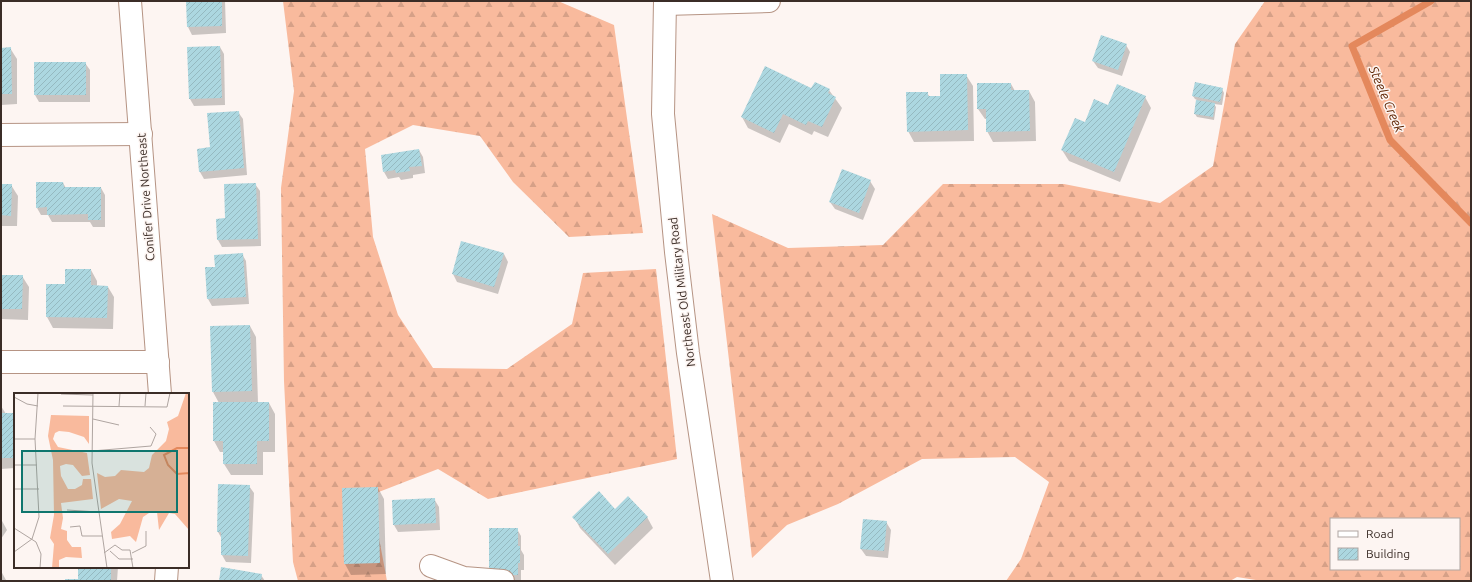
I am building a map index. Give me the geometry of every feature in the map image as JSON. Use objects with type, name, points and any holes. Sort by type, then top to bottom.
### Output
[{"type":"street","name":"Conifer Drive Northeast","points":[[130,1],[160,393]]},
{"type":"street","points":[[665,3],[769,1]]},
{"type":"street","name":"Northeast Old Military Road","points":[[665,3],[663,114],[676,252],[688,353],[722,581]]},
{"type":"street","points":[[1,135],[141,134]]},
{"type":"street","points":[[1,362],[158,362]]},
{"type":"street","points":[[431,566],[464,578],[503,581]]},
{"type":"street","points":[[166,581],[167,568]]},
{"type":"green space","points":[[283,1],[558,1],[614,25],[643,233],[569,237],[513,182],[480,136],[413,125],[365,149],[373,237],[398,315],[433,368],[507,369],[572,324],[583,273],[656,269],[677,459],[488,499],[438,469],[371,495],[387,581],[298,581],[293,562],[284,381],[281,188],[294,91]]},
{"type":"green space","points":[[1265,1],[1471,1],[1471,581],[1262,581],[1237,577],[1230,581],[1006,581],[1021,559],[1049,482],[1015,457],[922,459],[838,504],[787,525],[752,558],[712,214],[788,248],[883,245],[943,184],[1064,184],[1160,203],[1213,166],[1235,44]]},
{"type":"building","points":[[186,1],[222,1],[222,26],[187,27]]},
{"type":"building","points":[[1101,35],[1127,44],[1118,70],[1092,61]]},
{"type":"building","points":[[220,46],[222,98],[189,99],[187,47]]},
{"type":"building","points":[[11,47],[12,94],[1,94],[1,48]]},
{"type":"building","points":[[34,62],[86,62],[86,95],[34,95]]},
{"type":"building","points":[[765,66],[811,88],[815,82],[830,89],[828,93],[836,97],[822,127],[808,121],[806,125],[783,114],[774,133],[741,117]]},
{"type":"building","points":[[940,74],[967,74],[968,130],[907,132],[906,92],[928,92],[928,96],[940,96]]},
{"type":"building","points":[[1195,82],[1223,88],[1220,102],[1192,96]]},
{"type":"building","points":[[977,83],[1011,83],[1011,90],[1029,90],[1030,131],[986,132],[986,109],[977,109]]},
{"type":"building","points":[[1117,84],[1146,96],[1114,172],[1061,150],[1075,118],[1085,122],[1094,99],[1108,105]]},
{"type":"building","points":[[1196,100],[1215,103],[1213,117],[1194,114]]},
{"type":"building","points":[[239,111],[244,168],[199,172],[197,149],[210,147],[207,113]]},
{"type":"building","points":[[419,149],[422,166],[409,167],[410,171],[396,173],[395,170],[383,172],[381,155]]},
{"type":"building","points":[[842,169],[871,180],[859,213],[829,202]]},
{"type":"building","points":[[36,182],[63,182],[64,187],[101,187],[101,220],[88,220],[88,214],[47,215],[47,207],[36,208]]},
{"type":"building","points":[[256,183],[258,239],[217,240],[216,219],[225,218],[224,184]]},
{"type":"building","points":[[1,184],[12,184],[11,216],[1,215]]},
{"type":"building","points":[[461,241],[504,253],[494,287],[452,274]]},
{"type":"building","points":[[243,253],[246,297],[207,299],[205,267],[215,267],[214,255]]},
{"type":"building","points":[[65,269],[91,269],[91,285],[108,286],[107,318],[46,317],[46,284],[65,284]]},
{"type":"building","points":[[1,275],[23,275],[22,309],[1,309]]},
{"type":"building","points":[[250,325],[252,391],[212,392],[210,326]]},
{"type":"building","points":[[213,402],[269,402],[269,441],[257,441],[257,464],[223,464],[223,441],[213,441]]},
{"type":"building","points":[[1,413],[14,413],[14,458],[1,458]]},
{"type":"building","points":[[218,484],[250,485],[248,556],[221,555],[221,532],[217,532]]},
{"type":"building","points":[[378,487],[380,563],[344,564],[342,488]]},
{"type":"building","points":[[599,491],[615,509],[628,496],[648,517],[608,554],[572,517]]},
{"type":"building","points":[[435,498],[436,523],[393,525],[392,500]]},
{"type":"building","points":[[863,519],[887,521],[884,551],[860,549]]},
{"type":"building","points":[[489,528],[518,528],[520,563],[518,563],[518,575],[489,575]]},
{"type":"building","points":[[221,567],[262,574],[261,581],[219,581]]},
{"type":"building","points":[[78,568],[111,568],[111,581],[65,581],[65,579],[78,579]]},
{"type":"waterway","name":"Steele Creek","points":[[1431,1],[1352,46],[1390,140],[1471,223]]}]
